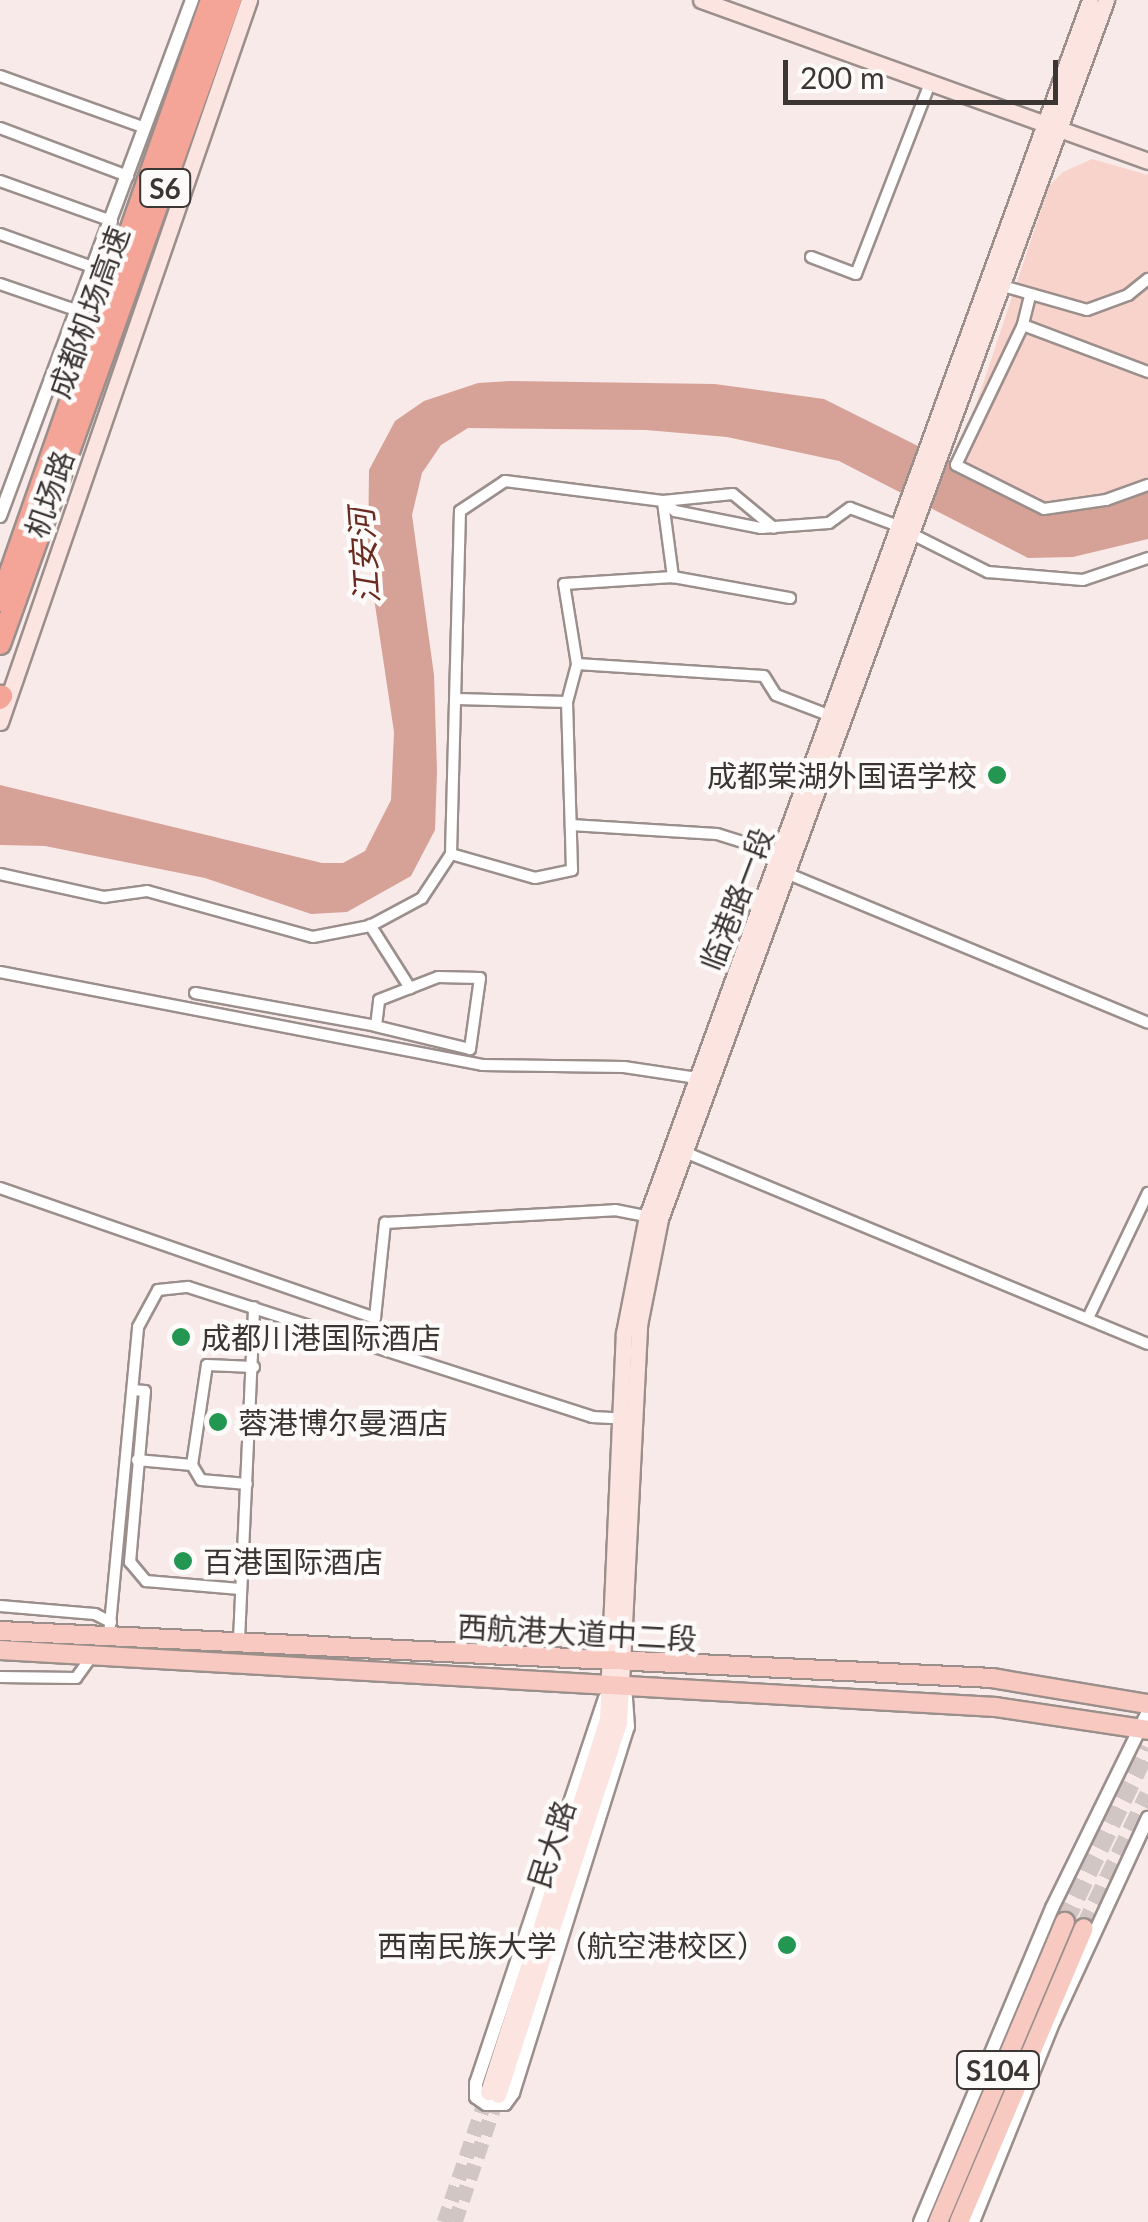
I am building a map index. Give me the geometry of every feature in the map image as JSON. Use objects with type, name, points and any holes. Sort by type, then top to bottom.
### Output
[{"type":"highway","name":"成都机场高速","points":[[0,644],[211,0]]},
{"type":"highway","name":"成都机场高速","points":[[0,602],[231,0]]},
{"type":"main road","name":"机场路","points":[[0,722],[248,0]]},
{"type":"main road","points":[[702,0],[1148,161]]},
{"type":"main road","points":[[1053,124],[1090,0]]},
{"type":"main road","points":[[1053,124],[1106,0]]},
{"type":"main road","name":"临港路一段","points":[[938,449],[1003,286],[1053,124]]},
{"type":"main road","name":"临港路一段","points":[[618,1672],[628,1304],[647,1216],[680,1150],[790,863],[1053,124]]},
{"type":"main road","points":[[1,701],[42,602]]},
{"type":"main road","name":"临港路一段","points":[[626,1419],[648,1268],[698,1078],[790,863]]},
{"type":"main road","name":"西航港大道中二段","points":[[0,1631],[110,1628],[618,1672],[992,1678],[1146,1719]]},
{"type":"main road","points":[[0,1650],[618,1672],[1146,1719]]},
{"type":"main road","name":"民大路","points":[[493,2094],[607,1720],[618,1672]]},
{"type":"main road","name":"S104","points":[[938,2222],[1066,1922]]},
{"type":"main road","name":"S104","points":[[959,2222],[1084,1928]]},
{"type":"street","name":"机场路","points":[[0,516],[192,0]]},
{"type":"street","points":[[0,76],[146,128]]},
{"type":"street","points":[[811,258],[856,274],[930,83]]},
{"type":"street","points":[[0,128],[128,176]]},
{"type":"street","points":[[0,181],[112,222]]},
{"type":"street","points":[[0,234],[94,268]]},
{"type":"street","points":[[1003,286],[1087,310],[1128,295],[1148,279]]},
{"type":"street","points":[[0,284],[76,310]]},
{"type":"street","points":[[1030,296],[1023,325],[956,466],[1044,509],[1106,500],[1148,485]]},
{"type":"street","points":[[1023,325],[1148,372]]},
{"type":"street","points":[[0,874],[104,896],[148,891],[313,937],[370,926],[422,898],[451,854],[460,511],[506,481],[663,501],[733,494],[774,528]]},
{"type":"street","points":[[663,501],[675,512],[774,528],[830,522],[850,508],[908,531],[988,572],[1083,580],[1148,558]]},
{"type":"street","points":[[663,501],[673,577]]},
{"type":"street","points":[[451,854],[534,878],[572,870],[567,702],[577,664],[564,584],[673,577],[790,598]]},
{"type":"street","points":[[577,664],[764,676],[776,695],[839,719]]},
{"type":"street","points":[[457,699],[567,702]]},
{"type":"street","points":[[572,825],[717,834],[1148,1024]]},
{"type":"street","points":[[370,926],[410,988]]},
{"type":"street","points":[[0,972],[482,1065],[624,1067],[698,1078]]},
{"type":"street","points":[[196,992],[376,1026],[470,1049],[480,978],[438,977],[378,1000],[376,1026]]},
{"type":"street","points":[[680,1150],[1148,1344]]},
{"type":"street","points":[[0,1188],[375,1318],[384,1223],[614,1210],[647,1216]]},
{"type":"street","points":[[1088,1318],[1148,1193]]},
{"type":"street","points":[[110,1628],[138,1326],[158,1290],[188,1288],[592,1417],[626,1419]]},
{"type":"street","points":[[238,1640],[254,1367],[248,1352],[254,1307]]},
{"type":"street","points":[[247,1484],[201,1480],[192,1465],[206,1365],[254,1367]]},
{"type":"street","points":[[133,1390],[145,1391],[130,1562],[146,1581],[240,1589]]},
{"type":"street","points":[[125,1459],[192,1465]]},
{"type":"street","points":[[0,1606],[95,1614],[110,1628]]},
{"type":"street","points":[[0,1676],[76,1678],[92,1655]]},
{"type":"street","points":[[618,1672],[628,1727],[580,1894],[513,2093],[505,2104],[486,2104],[476,2097],[476,2083],[618,1672]]},
{"type":"street","points":[[920,2222],[1052,1908],[1146,1719]]},
{"type":"street","points":[[973,2222],[1054,2021],[1148,1818]]},
{"type":"shaded area","points":[[1092,159],[1148,175],[1148,485],[1044,509],[956,465],[1049,186],[1063,172]]},
{"type":"shaded area","points":[[478,383],[715,384],[824,399],[1044,509],[1148,485],[1148,539],[1073,557],[1028,558],[839,461],[727,437],[646,430],[468,428],[441,445],[422,473],[412,515],[434,675],[437,771],[435,830],[411,876],[347,912],[311,914],[205,878],[45,846],[0,845],[0,785],[322,863],[343,863],[365,851],[391,800],[394,732],[368,558],[369,470],[395,421],[424,401]]},
{"type":"tunnel","points":[[1065,1922],[1148,1748]]},
{"type":"tunnel","points":[[1084,1928],[1148,1795]]},
{"type":"tunnel","points":[[444,2222],[488,2092]]},
{"type":"tunnel","points":[[455,2222],[498,2095]]},
{"type":"place","name":"成都棠湖外国语学校","points":[[997,775]]},
{"type":"place","name":"成都川港国际酒店","points":[[181,1337]]},
{"type":"place","name":"蓉港博尔曼酒店","points":[[218,1422]]},
{"type":"place","name":"百港国际酒店","points":[[183,1561]]},
{"type":"place","name":"西南民族大学（航空港校区）","points":[[787,1945]]},
{"type":"water label","name":"江安河","points":[[364,556]]}]
